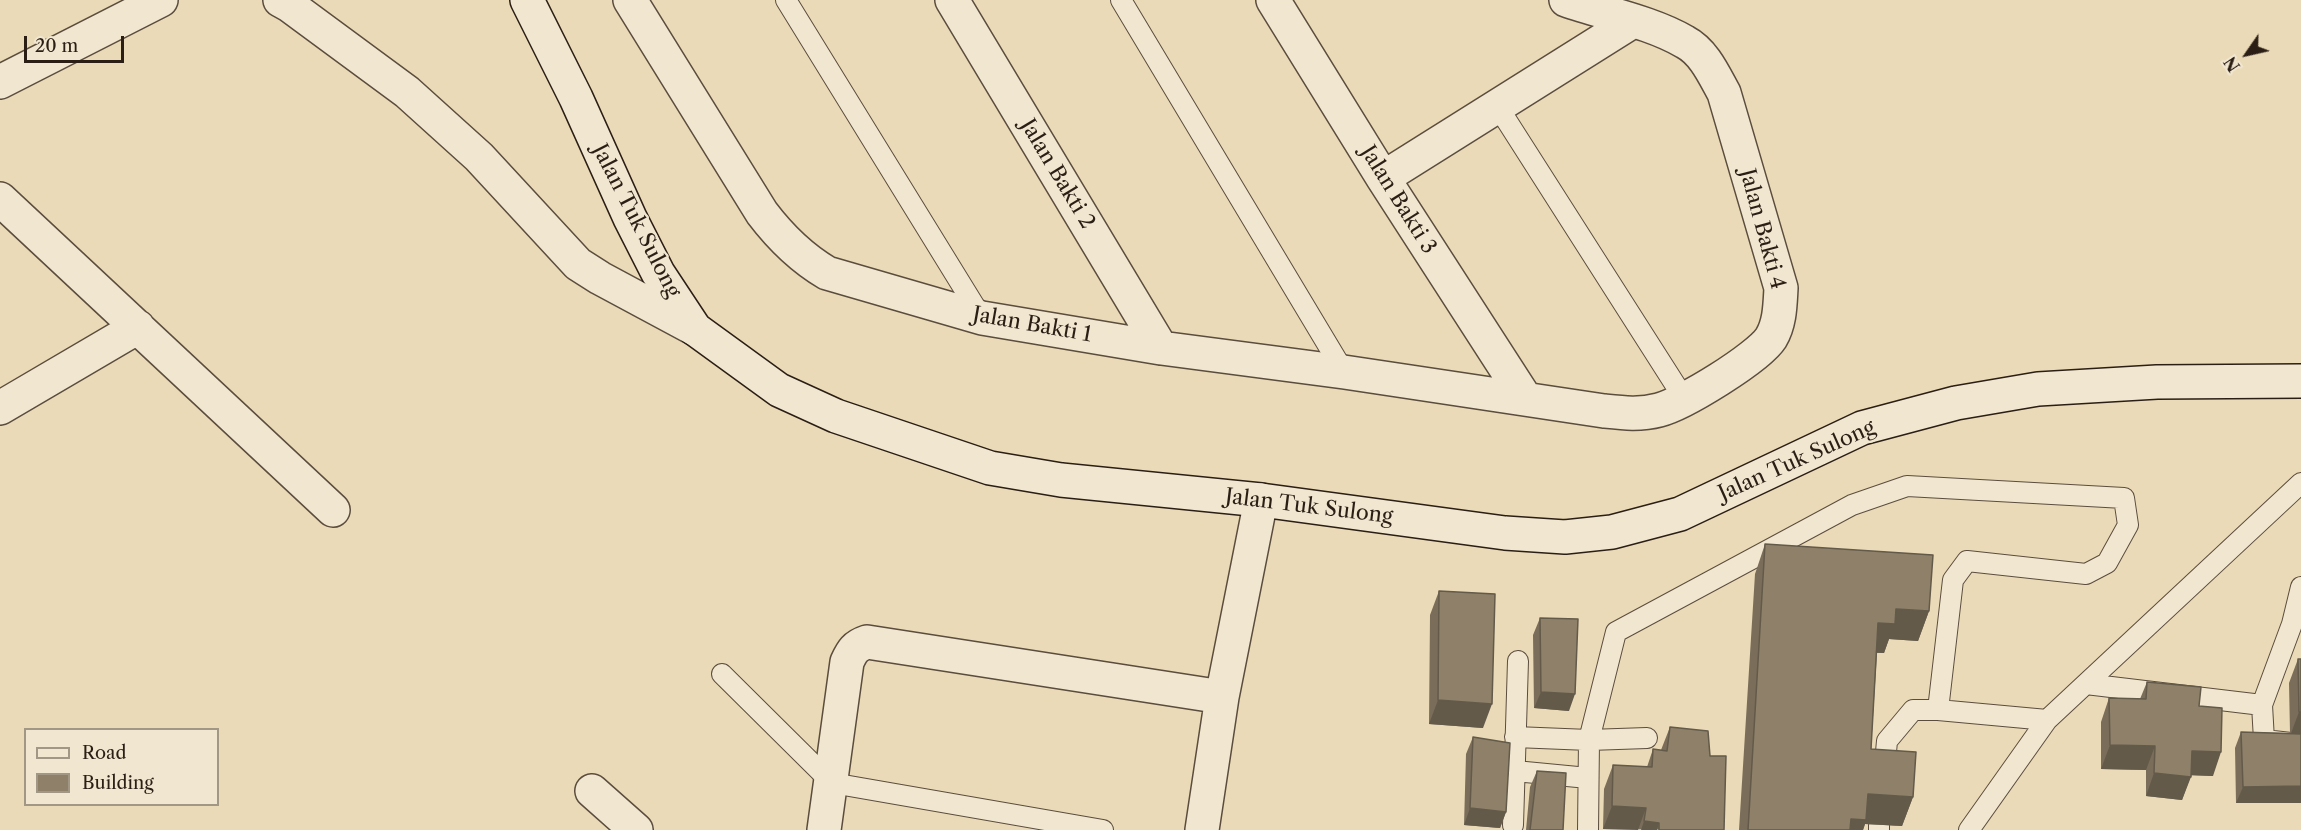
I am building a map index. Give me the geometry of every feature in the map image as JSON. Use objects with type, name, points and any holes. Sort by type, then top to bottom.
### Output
[{"type":"street","points":[[0,82],[161,0]]},
{"type":"street","points":[[280,0],[290,5],[407,92],[479,157],[578,264],[695,328]]},
{"type":"street","name":"Jalan Tuk Sulong","points":[[527,0],[658,273],[695,328],[779,390],[836,416],[990,468],[1061,480],[1261,500],[1505,533],[1565,537],[1612,532],[1680,514],[1862,428],[1956,403],[2038,389],[2296,376]]},
{"type":"street","name":"Jalan Bakti 1","points":[[630,0],[762,213],[780,236],[806,261],[827,273],[981,318],[1161,348],[1577,406]]},
{"type":"street","name":"Jalan Bakti 2","points":[[952,0],[1161,348]]},
{"type":"street","name":"Jalan Bakti 3","points":[[1273,0],[1383,178],[1525,398]]},
{"type":"street","name":"Jalan Bakti 4","points":[[1567,1],[1633,21],[1686,42],[1708,64],[1728,104],[1781,288],[1780,313],[1771,338],[1754,355],[1685,400],[1659,410],[1635,414],[1577,406]]},
{"type":"street","points":[[1383,178],[1633,21]]},
{"type":"street","points":[[0,199],[333,510]]},
{"type":"street","points":[[0,408],[138,327]]},
{"type":"street","points":[[1202,830],[1221,697],[1261,500]]},
{"type":"street","points":[[824,830],[847,662],[858,645],[867,642],[1221,697]]},
{"type":"street","points":[[592,791],[636,830]]},
{"type":"lane","points":[[786,0],[981,318]]},
{"type":"lane","points":[[1121,0],[1344,372]]},
{"type":"lane","points":[[1498,107],[1685,400]]},
{"type":"lane","points":[[1969,830],[2047,720],[2301,483]]},
{"type":"lane","points":[[1588,830],[1588,740],[1616,632],[1852,505],[1907,486],[2124,498],[2128,525],[2107,563],[2086,574],[1967,561],[1953,580],[1938,710]]},
{"type":"lane","points":[[2301,587],[2296,623],[2262,705],[2264,740],[2301,744]]},
{"type":"lane","points":[[1513,825],[1518,661]]},
{"type":"lane","points":[[722,674],[832,783],[1103,830]]},
{"type":"lane","points":[[2086,684],[2262,705]]},
{"type":"lane","points":[[1883,780],[1887,741],[1913,710],[1938,710],[2047,720]]},
{"type":"lane","points":[[1515,737],[1588,740],[1647,738]]},
{"type":"lane","points":[[1515,771],[1588,778]]},
{"type":"building","points":[[1765,544],[1933,555],[1929,611],[1896,609],[1895,624],[1878,623],[1871,749],[1916,752],[1913,797],[1868,794],[1866,820],[1851,819],[1850,830],[1748,830]]},
{"type":"building","points":[[1439,591],[1495,594],[1492,704],[1438,700]]},
{"type":"building","points":[[1540,618],[1578,619],[1575,694],[1541,692]]},
{"type":"building","points":[[2298,659],[2301,659],[2301,712],[2299,712]]},
{"type":"building","points":[[2147,682],[2201,687],[2199,706],[2222,708],[2221,752],[2192,751],[2191,777],[2154,773],[2155,746],[2110,745],[2109,698],[2146,699]]},
{"type":"building","points":[[1670,727],[1708,731],[1710,756],[1726,756],[1724,830],[1659,830],[1659,823],[1644,821],[1646,808],[1612,806],[1613,765],[1652,767],[1653,749],[1667,751]]},
{"type":"building","points":[[2241,732],[2301,734],[2301,786],[2243,787]]},
{"type":"building","points":[[1473,737],[1510,743],[1506,812],[1470,808]]},
{"type":"building","points":[[1537,771],[1566,773],[1563,830],[1530,830]]}]
